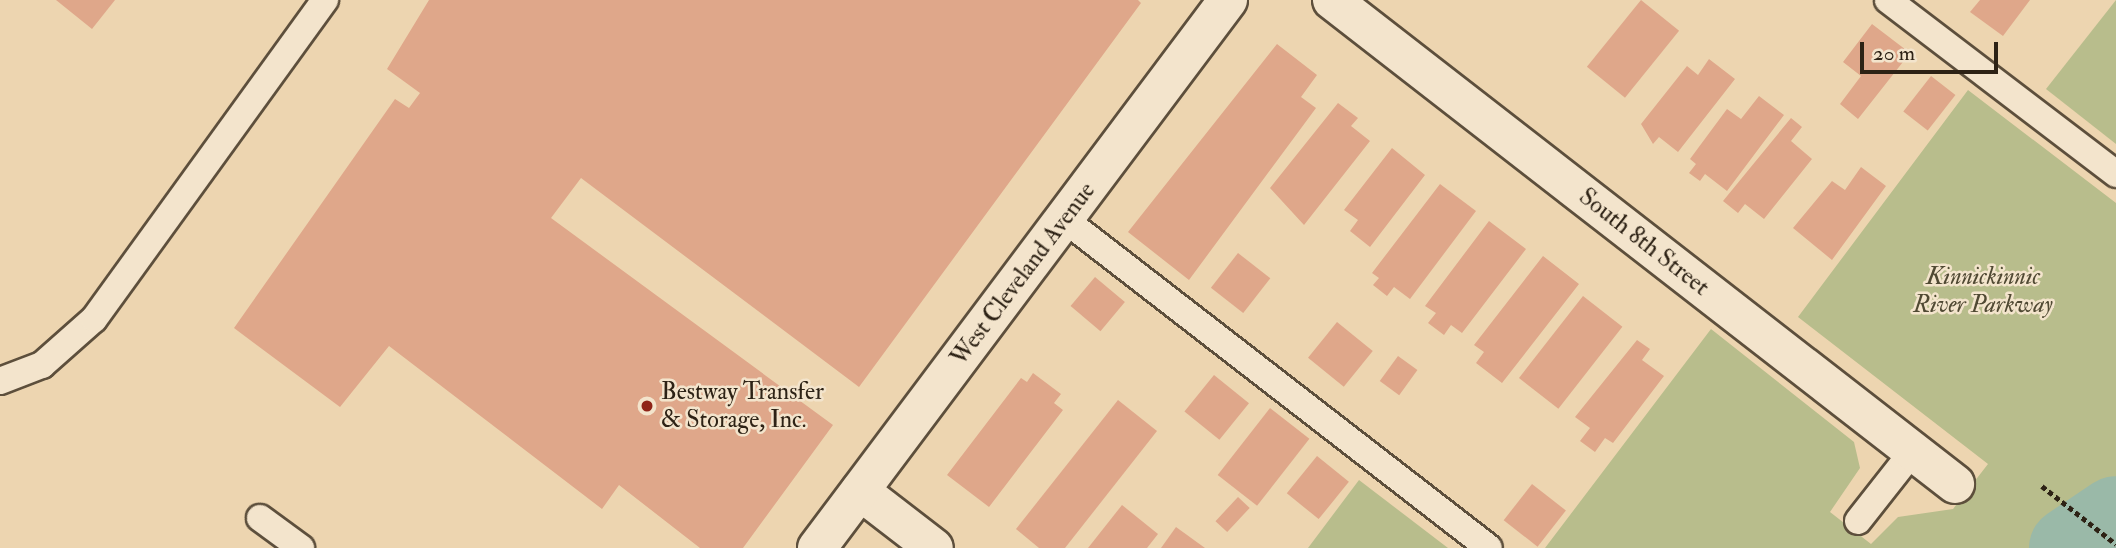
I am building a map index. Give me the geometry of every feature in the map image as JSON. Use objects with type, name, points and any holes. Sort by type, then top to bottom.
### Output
[{"type":"street","name":"West Cleveland Avenue","points":[[817,548],[1227,0]]},
{"type":"street","name":"South 8th Street","points":[[1332,0],[1955,484]]},
{"type":"street","points":[[860,491],[934,548]]},
{"type":"lane","points":[[0,381],[42,365],[94,319],[325,0]]},
{"type":"lane","points":[[1888,0],[2116,174]]},
{"type":"lane","points":[[1064,219],[1489,548]]},
{"type":"lane","points":[[1858,521],[1913,451]]},
{"type":"lane","points":[[260,518],[301,548]]},
{"type":"path","points":[[2042,486],[2116,544]]},
{"type":"green space","points":[[2116,0],[2116,144],[2046,89]]},
{"type":"green space","name":"Kinnickinnic River Parkway","points":[[1968,90],[2116,203],[2116,548],[1545,548],[1711,329],[1854,442],[1860,468],[1830,512],[1871,544],[1898,517],[1953,509],[1988,464],[1798,317]]},
{"type":"green space","points":[[1359,480],[1448,548],[1308,548]]},
{"type":"building","points":[[56,0],[115,0],[92,29]]},
{"type":"building","points":[[429,0],[1138,0],[1141,3],[859,387],[581,178],[551,218],[833,425],[743,548],[700,548],[619,485],[602,509],[389,346],[340,407],[234,328],[395,99],[409,108],[420,93],[387,69]]},
{"type":"building","points":[[1641,0],[1679,31],[1625,98],[1587,67]]},
{"type":"building","points":[[1980,0],[2030,0],[2003,36],[1970,12]]},
{"type":"building","points":[[1872,24],[1910,53],[1858,119],[1840,104],[1861,76],[1843,62]]},
{"type":"building","points":[[1277,44],[1317,75],[1301,97],[1316,108],[1189,280],[1128,232]]},
{"type":"building","points":[[1709,59],[1735,79],[1678,152],[1659,137],[1653,144],[1641,124],[1687,66],[1698,75]]},
{"type":"building","points":[[1931,76],[1955,95],[1928,131],[1903,111]]},
{"type":"building","points":[[1759,96],[1784,115],[1727,191],[1705,174],[1700,181],[1689,173],[1696,164],[1690,159],[1727,109],[1741,119]]},
{"type":"building","points":[[1338,103],[1358,118],[1351,126],[1370,141],[1304,225],[1270,188]]},
{"type":"building","points":[[1791,118],[1802,127],[1791,141],[1812,159],[1764,219],[1745,204],[1738,213],[1723,201]]},
{"type":"building","points":[[1392,148],[1425,175],[1370,247],[1350,231],[1358,220],[1344,210]]},
{"type":"building","points":[[1861,167],[1886,186],[1832,260],[1793,228],[1832,181],[1845,190]]},
{"type":"building","points":[[1440,184],[1476,211],[1410,299],[1394,287],[1387,296],[1373,285],[1379,278],[1372,273]]},
{"type":"building","points":[[1489,221],[1526,249],[1462,333],[1451,325],[1444,335],[1428,323],[1436,313],[1425,306]]},
{"type":"building","points":[[1238,253],[1270,278],[1243,313],[1211,288]]},
{"type":"building","points":[[1543,256],[1579,284],[1502,383],[1476,363],[1484,352],[1474,345]]},
{"type":"building","points":[[1095,277],[1125,302],[1100,331],[1071,306]]},
{"type":"building","points":[[1583,296],[1622,327],[1558,409],[1519,378]]},
{"type":"building","points":[[1337,322],[1373,351],[1344,387],[1308,358]]},
{"type":"building","points":[[1637,340],[1650,349],[1642,360],[1664,376],[1613,443],[1605,438],[1595,452],[1580,441],[1590,428],[1575,417]]},
{"type":"building","points":[[1398,356],[1417,370],[1399,395],[1380,381]]},
{"type":"building","points":[[1033,373],[1061,394],[1054,403],[1063,410],[989,507],[947,475],[1021,378],[1027,382]]},
{"type":"building","points":[[1214,375],[1249,403],[1219,440],[1184,412]]},
{"type":"building","points":[[1118,400],[1157,431],[1065,548],[1039,548],[1016,529]]},
{"type":"building","points":[[1270,408],[1309,439],[1257,506],[1218,475]]},
{"type":"building","points":[[1317,456],[1349,482],[1319,519],[1287,493]]},
{"type":"building","points":[[1532,484],[1566,510],[1538,547],[1504,520]]},
{"type":"building","points":[[1238,497],[1250,508],[1227,532],[1215,521]]},
{"type":"building","points":[[1122,505],[1158,534],[1147,548],[1088,548]]},
{"type":"building","points":[[1176,527],[1205,548],[1161,548]]},
{"type":"waterway","points":[[2070,548],[2116,517]]},
{"type":"place","name":"Bestway Transfer & Storage, Inc.","points":[[647,406]]}]
